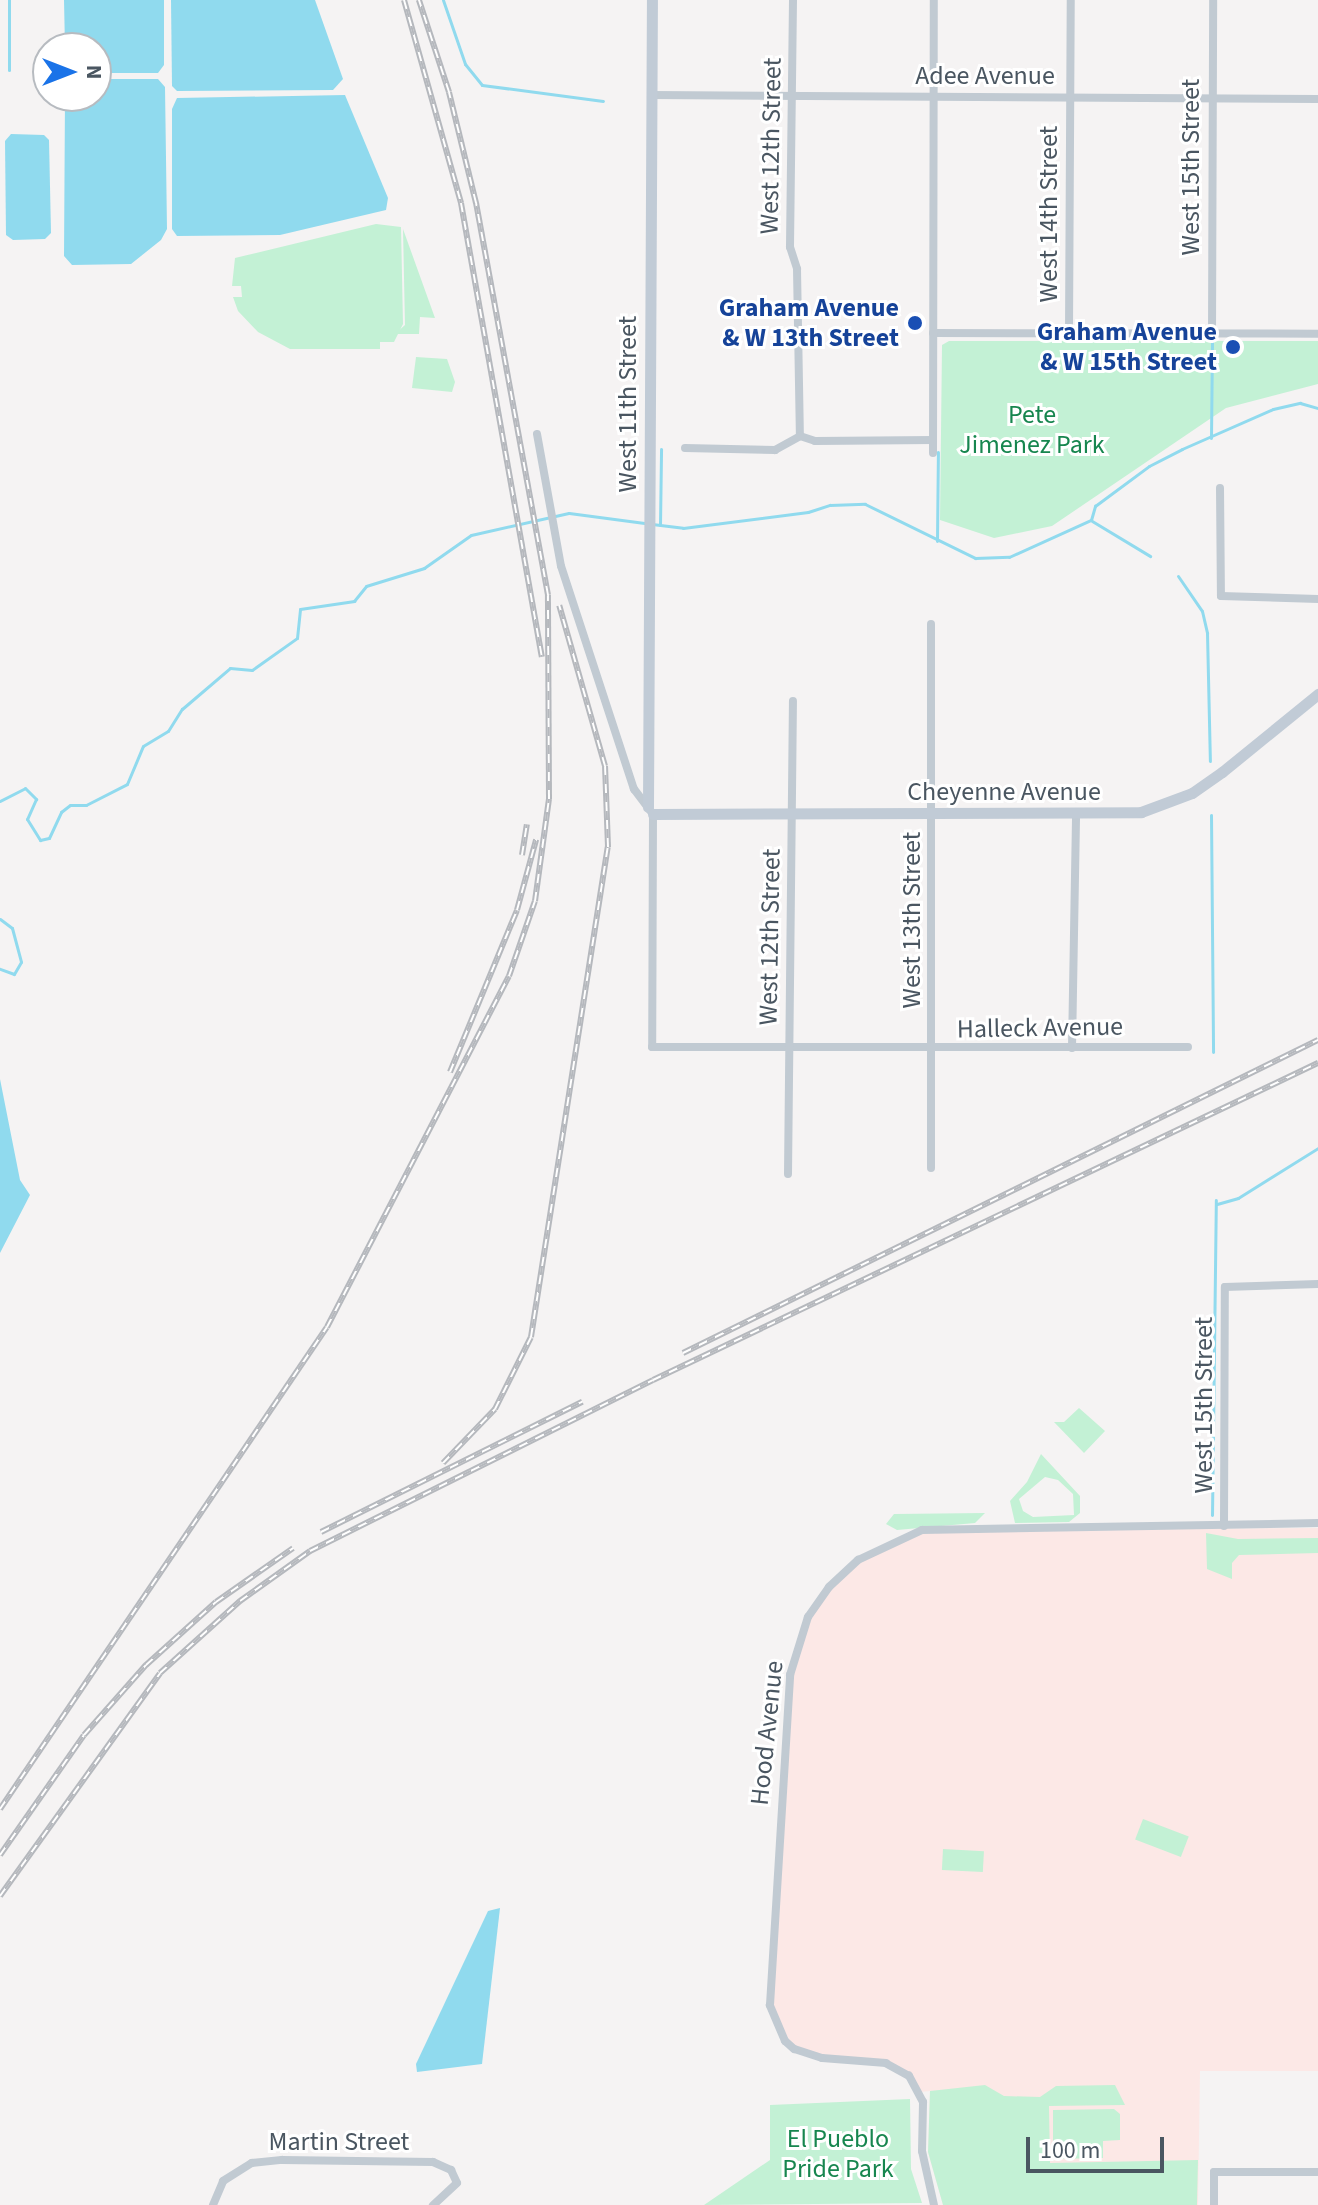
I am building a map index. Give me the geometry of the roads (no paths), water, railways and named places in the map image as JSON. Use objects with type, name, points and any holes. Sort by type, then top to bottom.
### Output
[{"type":"street","name":"West 11th Street","points":[[652,0],[649,617],[652,1047]]},
{"type":"street","name":"West 12th Street","points":[[793,0],[790,247],[797,269],[800,436]]},
{"type":"street","points":[[933,453],[934,0]]},
{"type":"street","name":"West 14th Street","points":[[1069,332],[1071,0]]},
{"type":"street","name":"West 15th Street","points":[[1212,334],[1210,97],[1213,0]]},
{"type":"street","name":"Adee Avenue","points":[[652,95],[1318,99]]},
{"type":"street","points":[[933,333],[1318,334]]},
{"type":"street","points":[[537,434],[561,566],[634,789],[650,810]]},
{"type":"street","points":[[685,448],[775,450],[800,436],[815,441],[933,440]]},
{"type":"street","points":[[1220,488],[1221,596],[1318,599]]},
{"type":"street","name":"West 13th Street","points":[[931,624],[931,1168]]},
{"type":"street","name":"Cheyenne Avenue","points":[[650,810],[792,815],[1141,812],[1192,793],[1318,694]]},
{"type":"street","name":"West 12th Street","points":[[788,1174],[793,701]]},
{"type":"street","points":[[1072,1048],[1076,814]]},
{"type":"street","name":"Halleck Avenue","points":[[652,1047],[932,1050],[1188,1047]]},
{"type":"street","name":"West 15th Street","points":[[1224,1526],[1226,1285],[1318,1284]]},
{"type":"street","name":"Hood Avenue","points":[[934,2205],[922,2151],[923,2102],[909,2076],[886,2063],[822,2058],[794,2049],[785,2041],[770,2005],[790,1675],[808,1617],[851,1565],[880,1545],[922,1530],[1318,1523]]},
{"type":"street","name":"Martin Street","points":[[213,2205],[223,2181],[252,2163],[282,2160],[433,2162],[456,2177],[456,2187],[433,2205]]},
{"type":"street","points":[[1214,2205],[1214,2172],[1318,2172]]},
{"type":"water","points":[[64,0],[164,0],[164,65],[158,73],[112,73],[112,32],[65,32]]},
{"type":"water","points":[[171,0],[315,0],[343,79],[333,90],[177,91],[172,86]]},
{"type":"water","points":[[112,79],[158,79],[165,87],[167,229],[161,240],[131,264],[72,265],[64,256],[65,112],[112,112]]},
{"type":"water","points":[[345,95],[388,198],[386,210],[280,235],[177,236],[172,229],[172,109],[177,98]]},
{"type":"water","points":[[11,134],[44,135],[49,140],[51,233],[45,239],[13,240],[6,235],[5,141]]},
{"type":"water","points":[[0,1079],[20,1180],[30,1195],[0,1253]]},
{"type":"water","points":[[500,1908],[482,2064],[417,2072],[416,2064],[488,1911]]},
{"type":"waterway","points":[[9,0],[9,70]]},
{"type":"waterway","points":[[443,0],[465,64],[482,85],[603,101]]},
{"type":"waterway","points":[[1211,438],[1212,338]]},
{"type":"waterway","points":[[652,524],[683,528],[808,512],[830,505],[865,504],[975,558],[1009,557],[1091,520],[1095,506],[1149,466],[1182,449],[1273,409],[1300,403],[1318,408]]},
{"type":"waterway","points":[[660,525],[661,449]]},
{"type":"waterway","points":[[937,541],[938,452]]},
{"type":"waterway","points":[[0,801],[25,788],[36,799],[27,819],[40,840],[49,838],[61,812],[70,805],[86,805],[127,784],[143,746],[168,731],[182,709],[230,668],[252,670],[297,638],[300,609],[354,601],[366,586],[424,568],[471,535],[569,513],[644,523]]},
{"type":"waterway","points":[[1092,521],[1150,556]]},
{"type":"waterway","points":[[1178,576],[1202,611],[1207,633],[1210,761]]},
{"type":"waterway","points":[[1211,815],[1213,1052]]},
{"type":"waterway","points":[[0,919],[12,928],[21,962],[14,974],[0,969]]},
{"type":"waterway","points":[[1217,1204],[1238,1198],[1318,1148]]},
{"type":"waterway","points":[[1212,1515],[1216,1200]]},
{"type":"railway","points":[[404,0],[461,203],[542,657]]},
{"type":"railway","points":[[0,1809],[327,1327],[509,976],[535,901],[549,799],[548,595],[476,203],[449,92],[419,0]]},
{"type":"railway","points":[[443,1463],[495,1409],[531,1337],[608,847],[605,766],[559,605]]},
{"type":"railway","points":[[522,855],[527,824]]},
{"type":"railway","points":[[450,1072],[517,910],[536,840]]},
{"type":"railway","points":[[683,1353],[1318,1040]]},
{"type":"railway","points":[[0,1896],[160,1673],[240,1601],[310,1551],[653,1380],[1318,1063]]},
{"type":"railway","points":[[321,1532],[582,1402]]},
{"type":"railway","points":[[0,1855],[84,1735],[146,1665],[216,1602],[293,1548]]},
{"type":"place","name":"Graham Avenue & W 13th Street","points":[[915,323]]},
{"type":"place","name":"Graham Avenue & W 15th Street","points":[[1233,347]]},
{"type":"park label","name":"Pete Jimenez Park","points":[[1032,430]]},
{"type":"park label","name":"El Pueblo Pride Park","points":[[838,2154]]}]
